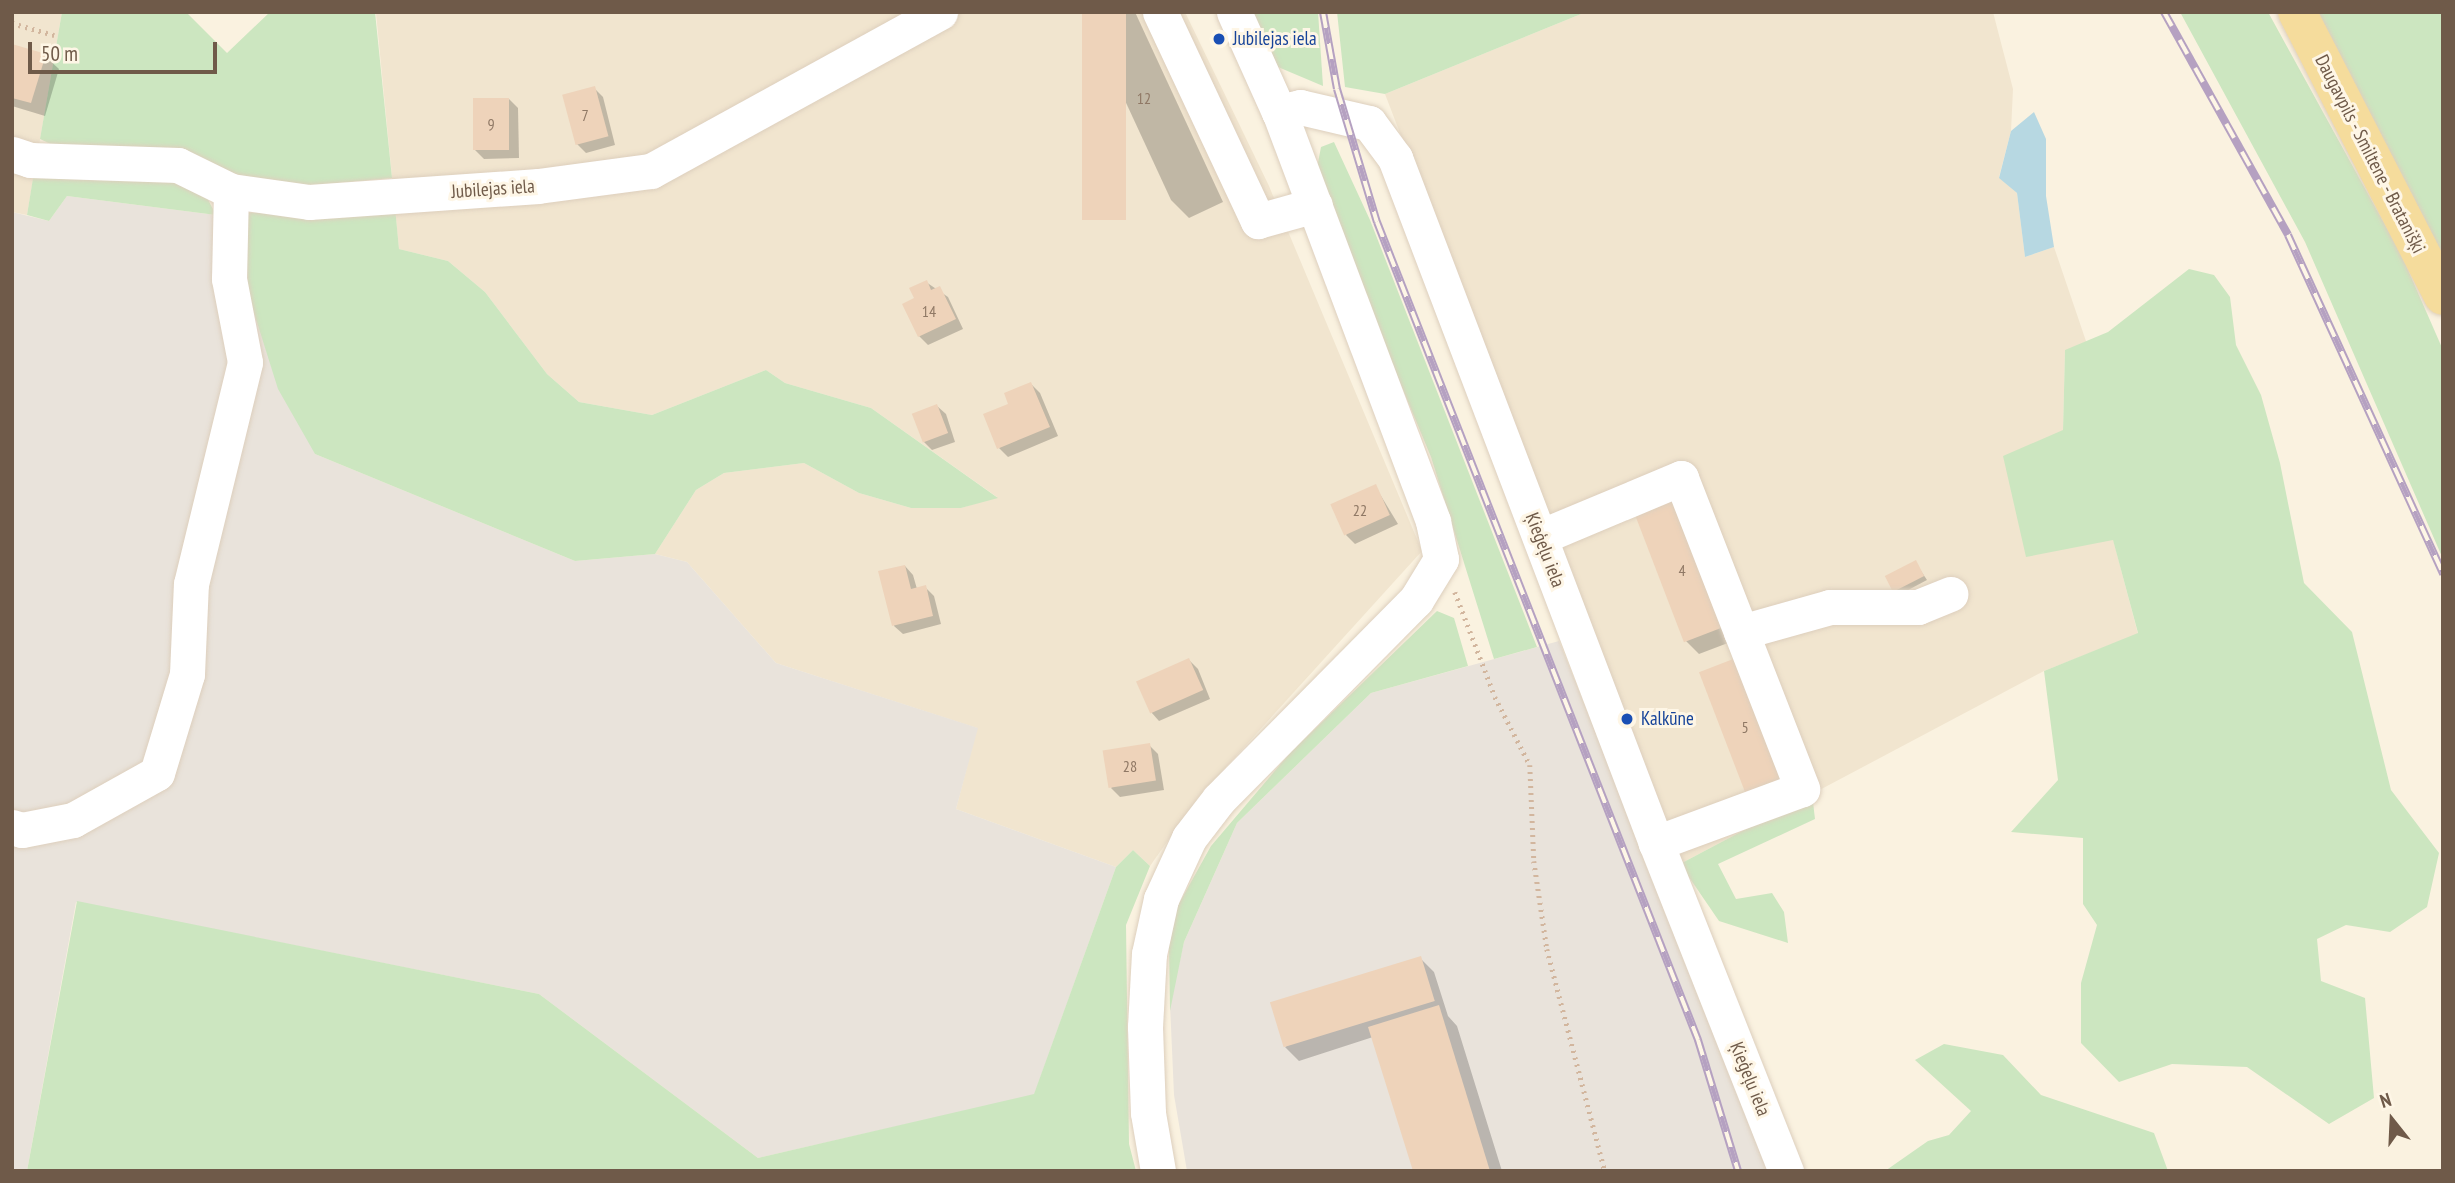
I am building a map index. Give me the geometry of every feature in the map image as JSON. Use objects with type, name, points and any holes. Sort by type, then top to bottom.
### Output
[{"type":"main road","name":"Daugavpils - Smiltene - Bratanišķi","points":[[2297,12],[2443,296]]},
{"type":"street","name":"Jubilejas iela","points":[[12,154],[30,160],[178,165],[230,191],[309,202],[538,186],[651,171],[940,12]]},
{"type":"street","points":[[1160,12],[1258,221],[1315,205]]},
{"type":"street","points":[[1158,1171],[1148,1113],[1144,1027],[1149,954],[1166,887],[1189,838],[1219,799],[1416,600],[1441,559],[1433,521],[1315,205],[1279,112],[1234,12]]},
{"type":"street","name":"Ķieģeļu iela","points":[[1279,112],[1300,107],[1369,124],[1395,158],[1656,843],[1786,1171]]},
{"type":"street","points":[[12,827],[73,820],[157,773],[187,674],[191,584],[245,362],[229,279],[230,191]]},
{"type":"street","points":[[1541,537],[1681,478],[1802,789],[1656,843]]},
{"type":"street","points":[[1741,632],[1830,607],[1918,607],[1951,594]]},
{"type":"path","points":[[12,23],[54,34]]},
{"type":"path","points":[[1441,559],[1495,697],[1530,765],[1534,861],[1547,949],[1605,1171]]},
{"type":"shaded area","points":[[12,12],[62,12],[27,215],[12,212]]},
{"type":"shaded area","points":[[1185,12],[1269,186],[1422,551],[1198,798],[1150,866],[1133,850],[1116,867],[956,809],[977,728],[776,663],[687,562],[655,554],[696,490],[724,473],[804,463],[859,493],[911,508],[961,508],[997,497],[871,408],[785,383],[766,370],[652,415],[579,402],[547,374],[485,292],[448,261],[399,249],[376,13]]},
{"type":"shaded area","points":[[1586,12],[1993,12],[2013,89],[2011,131],[1999,177],[2017,193],[2025,257],[2054,247],[2089,350],[2065,350],[2063,430],[2026,556],[2113,539],[2138,634],[2044,671],[1680,864],[1385,94]]},
{"type":"shaded area","points":[[67,196],[216,215],[243,213],[248,245],[315,454],[575,561],[655,554],[687,562],[776,663],[978,728],[956,809],[1116,867],[1034,1095],[758,1158],[539,994],[76,902],[27,1171],[12,1171],[12,212],[49,221]]},
{"type":"shaded area","points":[[1559,641],[1772,1171],[1187,1171],[1174,1095],[1170,1004],[1184,942],[1237,823],[1371,693]]},
{"type":"green space","points":[[62,12],[186,12],[227,53],[270,12],[375,12],[392,178],[305,186],[258,181],[227,171],[55,146],[40,139]]},
{"type":"green space","points":[[1252,12],[1318,12],[1323,86],[1278,67]]},
{"type":"green space","points":[[1337,12],[1586,12],[1385,94],[1345,87]]},
{"type":"green space","points":[[2180,12],[2268,12],[2401,254],[2443,350],[2443,559],[2305,242]]},
{"type":"green space","points":[[2316,12],[2443,12],[2443,257]]},
{"type":"green space","points":[[1334,142],[1370,220],[1537,647],[1494,659],[1431,457],[1329,212],[1316,173],[1321,147]]},
{"type":"green space","points":[[35,166],[198,180],[216,215],[67,196],[49,221],[27,215]]},
{"type":"green space","points":[[395,207],[399,249],[448,261],[485,292],[547,374],[579,402],[652,415],[766,370],[785,383],[871,408],[998,498],[961,508],[911,508],[859,493],[804,463],[724,473],[696,490],[655,554],[575,561],[315,454],[278,389],[249,297],[243,213]]},
{"type":"green space","points":[[2189,269],[2214,275],[2230,297],[2236,345],[2261,395],[2280,463],[2304,583],[2352,632],[2391,790],[2439,853],[2427,907],[2390,932],[2346,925],[2317,939],[2321,981],[2365,998],[2374,1098],[2329,1124],[2247,1067],[2172,1064],[2119,1082],[2081,1043],[2081,983],[2097,925],[2083,904],[2083,838],[2011,832],[2058,780],[2044,671],[2138,633],[2113,540],[2026,557],[2003,456],[2063,430],[2065,350],[2108,332]]},
{"type":"green space","points":[[1437,611],[1454,618],[1468,666],[1371,693],[1237,823],[1184,942],[1170,1011],[1169,947],[1177,907],[1211,846],[1290,753]]},
{"type":"green space","points":[[1812,794],[1815,819],[1718,864],[1736,899],[1772,893],[1784,912],[1788,943],[1719,921],[1680,864]]},
{"type":"green space","points":[[1133,850],[1150,866],[1126,925],[1129,1144],[1136,1171],[27,1171],[77,901],[539,994],[758,1158],[1034,1094],[1116,867]]},
{"type":"green space","points":[[1944,1044],[2003,1055],[2041,1095],[2154,1133],[2168,1171],[1885,1171],[1928,1141],[1949,1135],[1971,1111],[1915,1060]]},
{"type":"water","points":[[2034,112],[2046,139],[2046,196],[2054,247],[2025,257],[2017,193],[1999,178],[2011,131]]},
{"type":"building","points":[[1082,12],[1126,12],[1126,220],[1082,220]]},
{"type":"building","points":[[12,44],[46,54],[31,103],[12,98]]},
{"type":"building","points":[[595,86],[608,136],[576,145],[562,95]]},
{"type":"building","points":[[473,98],[509,98],[509,150],[473,150]]},
{"type":"building","points":[[927,280],[931,290],[940,286],[956,319],[918,337],[902,304],[914,298],[909,288]]},
{"type":"building","points":[[1031,382],[1050,427],[997,449],[983,414],[1008,404],[1004,393]]},
{"type":"building","points":[[937,404],[948,433],[923,443],[912,414]]},
{"type":"building","points":[[1376,484],[1390,515],[1344,535],[1330,504]]},
{"type":"building","points":[[1680,498],[1729,625],[1684,642],[1635,515]]},
{"type":"building","points":[[1916,560],[1924,576],[1893,592],[1885,576]]},
{"type":"building","points":[[905,565],[911,589],[926,585],[933,616],[892,626],[878,571]]},
{"type":"building","points":[[1741,656],[1790,783],[1748,799],[1699,672]]},
{"type":"building","points":[[1189,658],[1203,690],[1150,714],[1136,682]]},
{"type":"building","points":[[1150,743],[1156,781],[1109,788],[1103,751]]},
{"type":"building","points":[[1421,956],[1435,1001],[1284,1047],[1270,1002]]},
{"type":"building","points":[[1439,1005],[1490,1171],[1413,1171],[1368,1027]]},
{"type":"railway","points":[[1323,12],[1337,89],[1377,222],[1698,1040],[1738,1171]]},
{"type":"railway","points":[[2164,12],[2288,235],[2443,574]]},
{"type":"place","name":"Jubilejas iela","points":[[1219,39]]},
{"type":"place","name":"Kalkūne","points":[[1627,719]]}]
